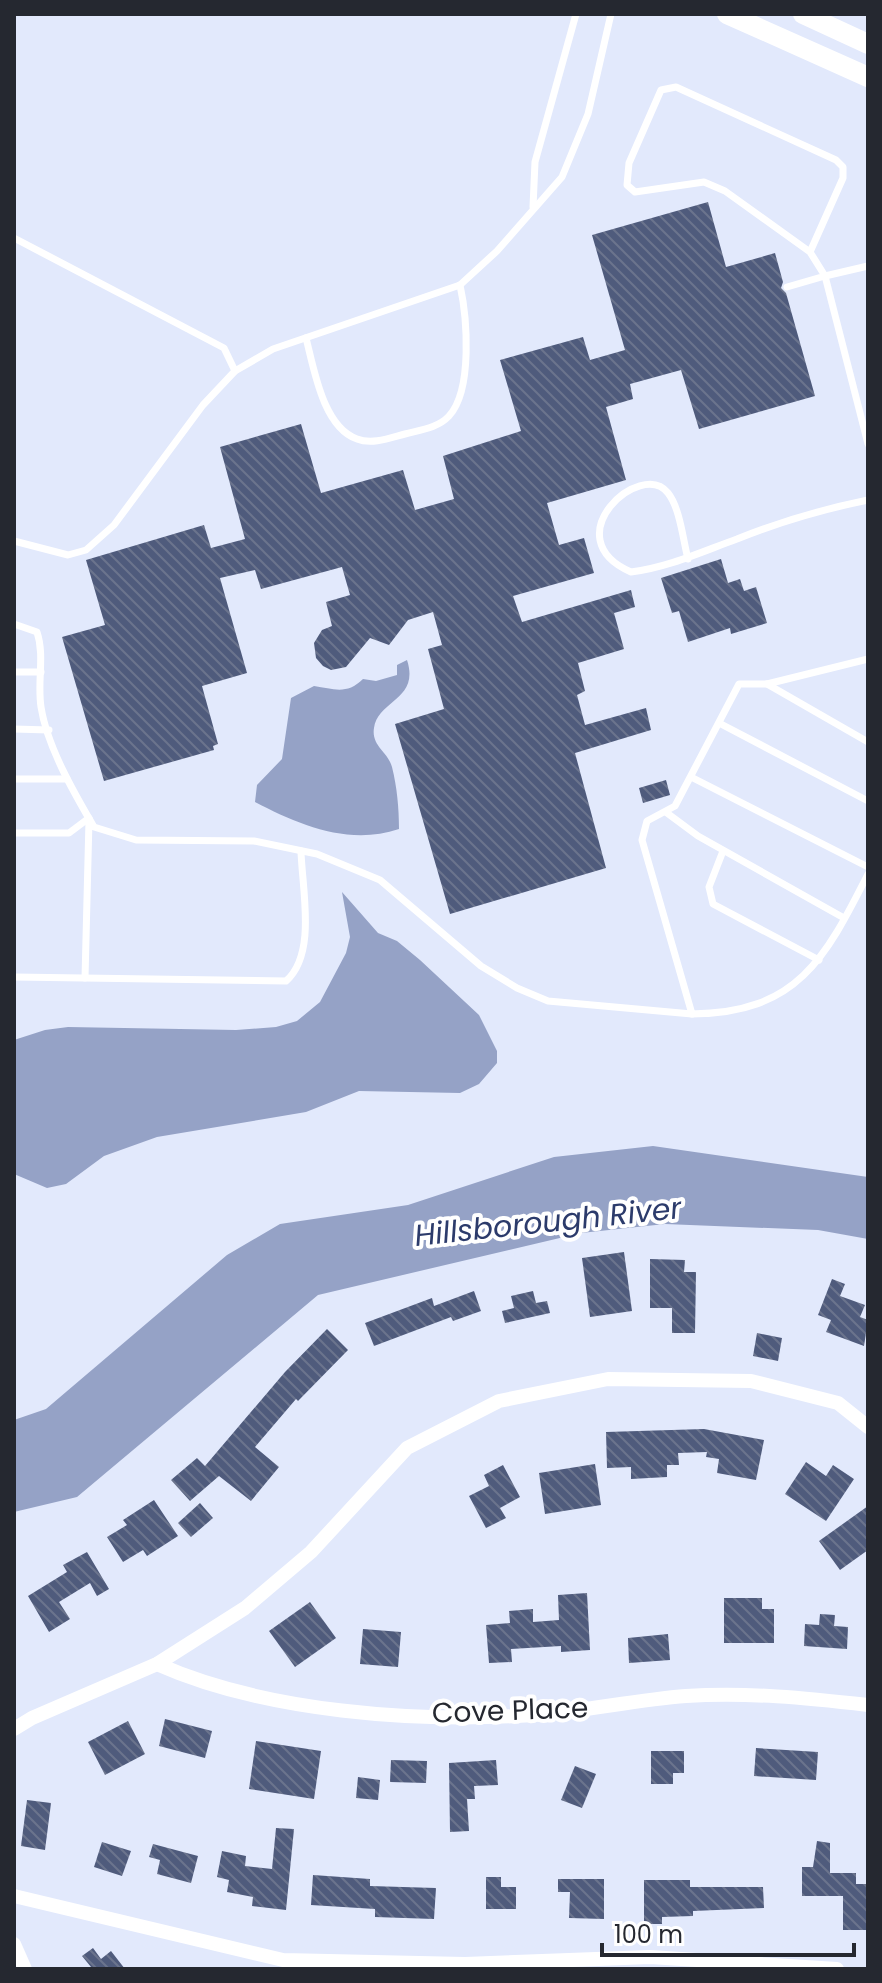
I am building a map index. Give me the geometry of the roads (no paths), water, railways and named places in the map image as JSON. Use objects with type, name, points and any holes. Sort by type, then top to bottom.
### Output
[{"type":"street","points":[[727,14],[868,77]]},
{"type":"street","points":[[803,14],[868,44]]},
{"type":"street","points":[[14,1729],[32,1718],[157,1664],[245,1608],[311,1552],[407,1448],[499,1401],[608,1379],[751,1381],[838,1403],[868,1427]]},
{"type":"street","name":"Cove Place","points":[[157,1664],[203,1685],[285,1703],[393,1714],[533,1715],[687,1696],[779,1695],[868,1705]]},
{"type":"street","points":[[14,1896],[283,1960],[465,1964],[650,1957],[837,1969]]},
{"type":"street","points":[[14,1944],[25,1969]]},
{"type":"lane","points":[[533,207],[535,162],[576,14]]},
{"type":"lane","points":[[14,541],[68,555],[86,550],[114,525],[203,405],[235,371],[273,349],[460,285],[497,251],[562,177],[588,114],[611,14]]},
{"type":"lane","points":[[810,252],[843,178],[843,167],[836,160],[676,87],[661,90],[629,163],[627,185],[635,192],[704,182],[725,191],[810,252],[825,276],[868,444]]},
{"type":"lane","points":[[14,238],[224,348],[235,371]]},
{"type":"lane","points":[[787,287],[868,266]]},
{"type":"lane","points":[[306,338],[331,414],[342,429],[356,439],[372,442],[436,426],[457,405],[463,381],[466,325],[460,285]]},
{"type":"lane","points":[[688,559],[670,495],[662,487],[653,485],[619,495],[609,504],[601,519],[600,535],[607,556],[619,567],[631,572],[688,559],[830,508],[868,500]]},
{"type":"lane","points":[[14,624],[37,632],[42,646],[41,708],[67,779],[94,827],[136,840],[254,841],[301,851],[380,880],[481,966],[548,1001],[692,1014],[727,1014],[763,1003],[790,989],[819,960],[868,874]]},
{"type":"lane","points":[[692,1014],[642,840],[647,821],[675,806],[739,684],[767,684],[868,659]]},
{"type":"lane","points":[[14,672],[41,672]]},
{"type":"lane","points":[[767,684],[868,742]]},
{"type":"lane","points":[[719,723],[868,801]]},
{"type":"lane","points":[[14,729],[49,730]]},
{"type":"lane","points":[[691,777],[868,867]]},
{"type":"lane","points":[[14,779],[67,779]]},
{"type":"lane","points":[[667,813],[723,851],[844,918]]},
{"type":"lane","points":[[14,833],[69,833],[89,818]]},
{"type":"lane","points":[[85,978],[89,818]]},
{"type":"lane","points":[[14,977],[286,981],[299,970],[304,947],[301,851]]},
{"type":"lane","points":[[723,851],[709,887],[713,904],[819,960]]},
{"type":"water","points":[[407,660],[408,684],[383,711],[374,728],[375,740],[392,767],[399,829],[380,834],[343,834],[307,825],[255,802],[257,785],[282,759],[291,698],[314,686],[346,689],[363,679],[376,681],[397,675],[397,665]]},
{"type":"water","points":[[342,892],[378,933],[397,941],[479,1015],[497,1051],[497,1063],[479,1084],[460,1093],[359,1091],[306,1112],[157,1137],[104,1156],[66,1184],[47,1188],[14,1174],[14,1040],[45,1030],[68,1027],[236,1030],[276,1027],[297,1021],[320,1002],[346,953],[350,937]]},
{"type":"water","name":"Hillsborough River","points":[[653,1146],[868,1177],[868,1239],[818,1230],[665,1224],[581,1233],[318,1295],[77,1497],[14,1512],[14,1420],[46,1409],[227,1255],[280,1224],[408,1205],[554,1157]]}]
